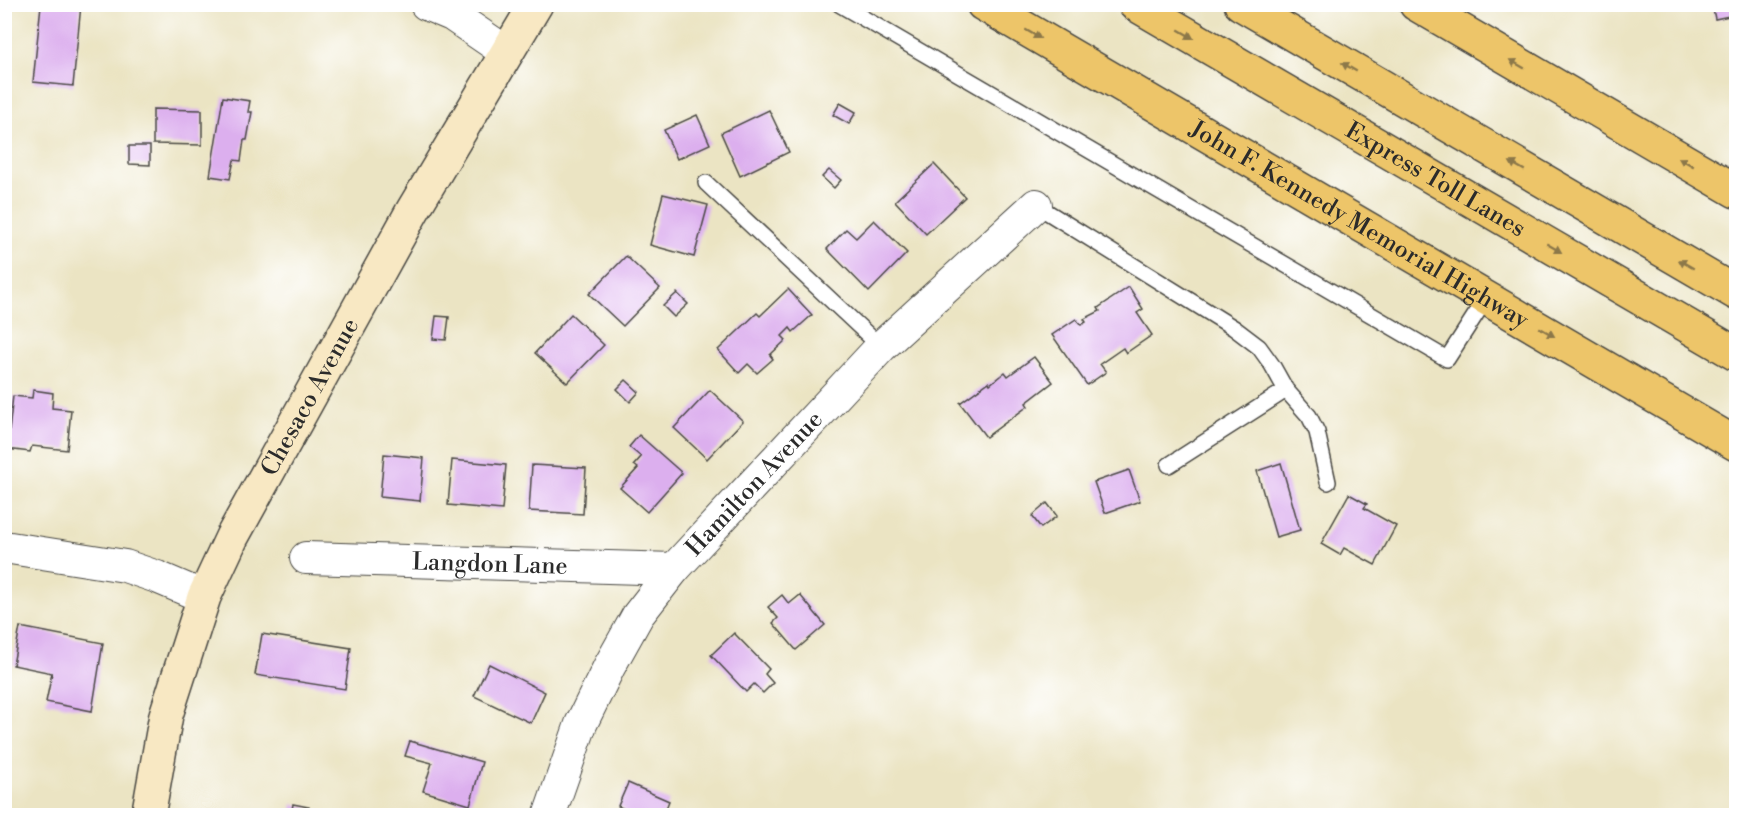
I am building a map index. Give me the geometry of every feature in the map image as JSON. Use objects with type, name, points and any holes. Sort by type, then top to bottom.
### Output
[{"type":"highway","name":"John F. Kennedy Memorial Highway","points":[[983,4],[1737,444]]},
{"type":"highway","name":"Express Toll Lanes","points":[[1135,4],[1737,354]]},
{"type":"highway","points":[[1241,4],[1737,293]]},
{"type":"highway","points":[[1416,4],[1737,191]]},
{"type":"street","points":[[426,4],[452,15],[506,52]]},
{"type":"street","name":"Chesaco Avenue","points":[[148,816],[166,715],[204,597],[232,537],[413,210],[536,4]]},
{"type":"street","name":"Hamilton Avenue","points":[[549,816],[580,724],[638,615],[674,569],[880,347],[1036,205]]},
{"type":"street","points":[[4,547],[124,567],[157,577],[204,597]]},
{"type":"street","name":"Langdon Lane","points":[[306,558],[674,569]]},
{"type":"lane","points":[[839,4],[1447,359],[1487,297]]},
{"type":"lane","points":[[706,183],[880,347]]},
{"type":"lane","points":[[1036,205],[1234,328],[1259,347],[1286,390],[1309,416],[1317,432],[1328,482]]},
{"type":"lane","points":[[1169,465],[1286,390]]},
{"type":"building","points":[[1712,4],[1732,4],[1734,15],[1715,19]]},
{"type":"building","points":[[41,5],[81,5],[73,86],[33,82]]},
{"type":"building","points":[[223,97],[250,101],[248,112],[252,112],[241,161],[234,160],[230,179],[210,176]]},
{"type":"building","points":[[840,103],[856,112],[849,124],[833,115]]},
{"type":"building","points":[[153,109],[202,110],[202,145],[153,144]]},
{"type":"building","points":[[769,110],[789,152],[740,176],[721,133]]},
{"type":"building","points":[[697,115],[710,144],[677,159],[664,130]]},
{"type":"building","points":[[129,146],[150,146],[150,165],[129,164]]},
{"type":"building","points":[[934,164],[965,197],[926,234],[895,201]]},
{"type":"building","points":[[829,170],[841,180],[834,188],[822,177]]},
{"type":"building","points":[[663,194],[708,205],[694,257],[650,245]]},
{"type":"building","points":[[874,220],[907,253],[869,292],[827,249],[846,229],[856,238]]},
{"type":"building","points":[[626,256],[660,288],[623,326],[589,294]]},
{"type":"building","points":[[1129,287],[1143,309],[1137,313],[1152,335],[1126,353],[1123,348],[1100,364],[1106,372],[1087,385],[1052,335],[1076,319],[1081,325],[1086,322],[1084,319],[1100,311],[1098,308]]},
{"type":"building","points":[[788,289],[812,315],[793,332],[790,328],[782,336],[786,340],[770,355],[773,359],[757,373],[748,364],[739,373],[718,350],[757,313],[760,316]]},
{"type":"building","points":[[677,293],[688,304],[674,317],[663,306]]},
{"type":"building","points":[[571,314],[604,345],[567,383],[535,353]]},
{"type":"building","points":[[436,316],[449,317],[446,340],[433,339]]},
{"type":"building","points":[[1034,357],[1053,382],[1026,403],[1028,406],[986,437],[960,403],[1005,372],[1008,376]]},
{"type":"building","points":[[626,380],[639,392],[630,402],[617,389]]},
{"type":"building","points":[[33,390],[53,393],[52,408],[71,410],[67,450],[32,446],[30,452],[7,449],[13,396],[32,398]]},
{"type":"building","points":[[710,390],[743,421],[707,459],[674,428]]},
{"type":"building","points":[[639,435],[682,473],[647,512],[620,488],[638,468],[634,465],[641,457],[629,447]]},
{"type":"building","points":[[384,454],[424,458],[420,501],[380,497]]},
{"type":"building","points":[[452,460],[506,465],[502,510],[448,505]]},
{"type":"building","points":[[1281,463],[1300,530],[1276,537],[1257,471]]},
{"type":"building","points":[[532,465],[586,468],[583,514],[529,511]]},
{"type":"building","points":[[1129,470],[1140,501],[1105,513],[1094,482]]},
{"type":"building","points":[[1349,494],[1367,504],[1364,508],[1396,526],[1375,565],[1344,548],[1340,555],[1321,544]]},
{"type":"building","points":[[1047,503],[1057,516],[1041,528],[1032,516]]},
{"type":"building","points":[[782,595],[789,604],[800,595],[825,625],[796,650],[773,623],[778,618],[768,607]]},
{"type":"building","points":[[20,627],[103,643],[92,711],[46,702],[52,673],[13,665]]},
{"type":"building","points":[[734,633],[769,669],[765,674],[773,683],[763,693],[754,684],[746,692],[711,655]]},
{"type":"building","points":[[262,634],[351,648],[345,689],[255,675]]},
{"type":"building","points":[[489,664],[545,692],[531,723],[474,696]]},
{"type":"building","points":[[410,741],[482,762],[470,805],[423,791],[432,763],[405,756]]},
{"type":"building","points":[[628,783],[669,801],[663,816],[621,816],[624,809],[618,806]]},
{"type":"building","points":[[293,804],[309,807],[308,816],[291,816]]}]
